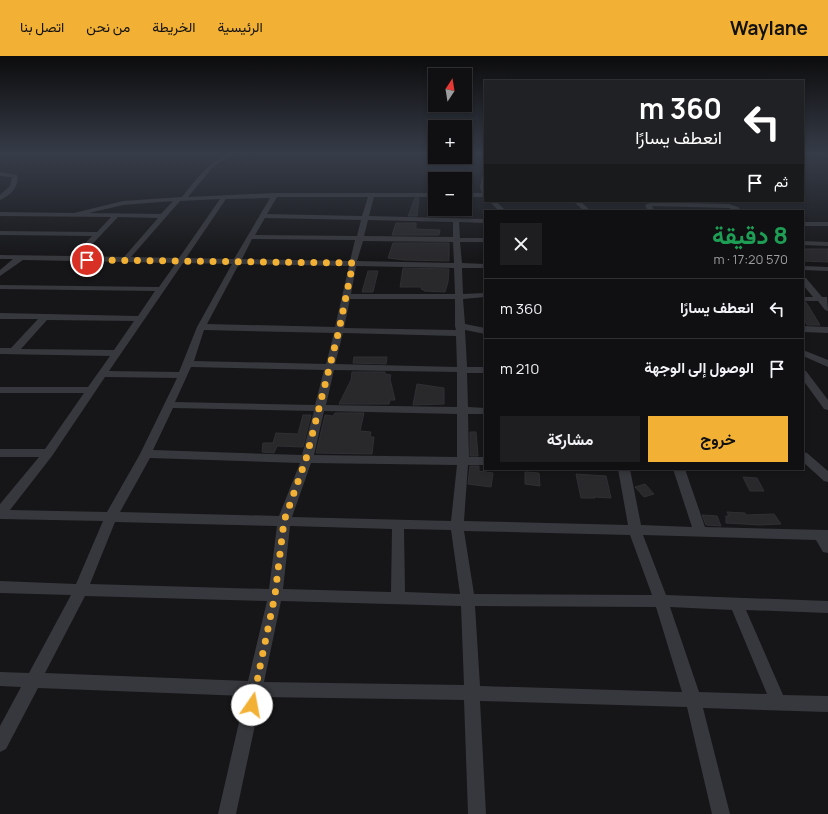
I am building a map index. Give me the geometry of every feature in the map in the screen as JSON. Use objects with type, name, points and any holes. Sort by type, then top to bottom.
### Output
[{"type":"street","points":[[0,198],[10,189]]},
{"type":"street","points":[[126,260],[162,216],[189,189]]},
{"type":"street","points":[[77,214],[135,201],[181,198],[224,198],[275,195],[428,195]]},
{"type":"street","points":[[0,743],[81,590],[111,517],[146,454],[170,405],[186,369],[201,327],[250,236],[275,195]]},
{"type":"street","points":[[472,195],[484,195]]},
{"type":"street","points":[[227,814],[275,595],[284,521],[306,459],[320,408],[347,296],[359,238],[371,196]]},
{"type":"street","points":[[0,514],[48,453],[224,198]]},
{"type":"street","points":[[493,202],[502,210]]},
{"type":"street","points":[[577,202],[587,210]]},
{"type":"street","points":[[650,210],[648,205],[652,204],[729,206],[738,210]]},
{"type":"street","points":[[0,214],[162,216]]},
{"type":"street","points":[[74,259],[117,215]]},
{"type":"street","points":[[262,216],[484,221]]},
{"type":"street","points":[[456,220],[459,330],[462,369],[463,461],[457,526],[468,600],[477,814]]},
{"type":"street","points":[[804,224],[828,224]]},
{"type":"street","points":[[0,233],[98,234]]},
{"type":"street","points":[[250,236],[484,240]]},
{"type":"street","points":[[804,244],[828,244]]},
{"type":"street","points":[[0,258],[484,266]]},
{"type":"street","points":[[0,274],[20,258]]},
{"type":"street","points":[[804,268],[828,269]]},
{"type":"street","points":[[804,281],[824,299],[828,308]]},
{"type":"street","points":[[0,287],[160,289]]},
{"type":"street","points":[[347,296],[458,297],[484,295]]},
{"type":"street","points":[[804,299],[824,299]]},
{"type":"street","points":[[0,316],[140,319]]},
{"type":"street","points":[[14,351],[45,317]]},
{"type":"street","points":[[201,327],[484,331]]},
{"type":"street","points":[[804,329],[828,330]]},
{"type":"street","points":[[0,351],[117,353]]},
{"type":"street","points":[[804,353],[828,364]]},
{"type":"street","points":[[102,374],[186,369],[330,367],[484,370]]},
{"type":"street","points":[[804,374],[828,407]]},
{"type":"street","points":[[0,399],[4,390],[91,390]]},
{"type":"street","points":[[170,405],[484,411]]},
{"type":"street","points":[[0,453],[48,453]]},
{"type":"street","points":[[146,454],[306,459],[484,461]]},
{"type":"street","points":[[804,457],[828,478]]},
{"type":"street","points":[[804,467],[816,467]]},
{"type":"street","points":[[624,470],[635,530],[661,601],[694,700],[721,814]]},
{"type":"street","points":[[679,470],[700,531]]},
{"type":"street","points":[[0,514],[823,534],[828,548]]},
{"type":"street","points":[[398,524],[398,598]]},
{"type":"street","points":[[0,587],[468,600],[661,601],[828,607]]},
{"type":"street","points":[[736,603],[778,702]]},
{"type":"street","points":[[0,679],[255,689],[473,693],[828,704]]},
{"type":"building","points":[[415,198],[419,198],[417,216],[408,216]]},
{"type":"building","points":[[396,223],[416,223],[416,229],[440,230],[439,235],[392,235]]},
{"type":"building","points":[[393,243],[449,243],[449,261],[404,260],[388,258]]},
{"type":"building","points":[[804,249],[828,249],[828,262],[804,261]]},
{"type":"building","points":[[403,268],[449,269],[448,282],[445,292],[424,291],[421,289],[422,287],[400,287]]},
{"type":"building","points":[[368,271],[378,271],[373,292],[362,292]]},
{"type":"building","points":[[804,302],[806,302],[820,325],[807,325],[804,320]]},
{"type":"building","points":[[354,357],[387,357],[386,364],[353,363]]},
{"type":"building","points":[[352,372],[385,372],[385,374],[391,375],[390,379],[395,400],[390,400],[389,404],[339,404],[351,380]]},
{"type":"building","points":[[417,384],[444,388],[444,404],[413,405]]},
{"type":"building","points":[[335,413],[364,413],[360,431],[371,432],[370,437],[374,437],[372,454],[316,453],[325,415],[333,416]]},
{"type":"building","points":[[303,415],[311,415],[303,447],[277,446],[274,453],[262,452],[263,443],[273,443],[276,433],[298,434]]},
{"type":"building","points":[[470,432],[476,432],[478,456],[470,456]]},
{"type":"building","points":[[470,466],[479,466],[479,471],[493,473],[491,487],[468,484]]},
{"type":"building","points":[[525,472],[539,473],[540,486],[525,484]]},
{"type":"building","points":[[576,474],[606,476],[611,498],[581,498]]},
{"type":"building","points":[[743,477],[757,478],[764,491],[750,491]]},
{"type":"building","points":[[645,484],[654,494],[644,497],[635,487]]},
{"type":"building","points":[[727,512],[745,513],[746,515],[774,514],[781,524],[760,525],[726,523],[726,516],[729,516]]},
{"type":"building","points":[[702,515],[717,516],[721,526],[706,525]]},
{"type":"route","points":[[87,260],[353,263],[339,330],[306,459],[284,521],[275,595],[252,705]]}]
